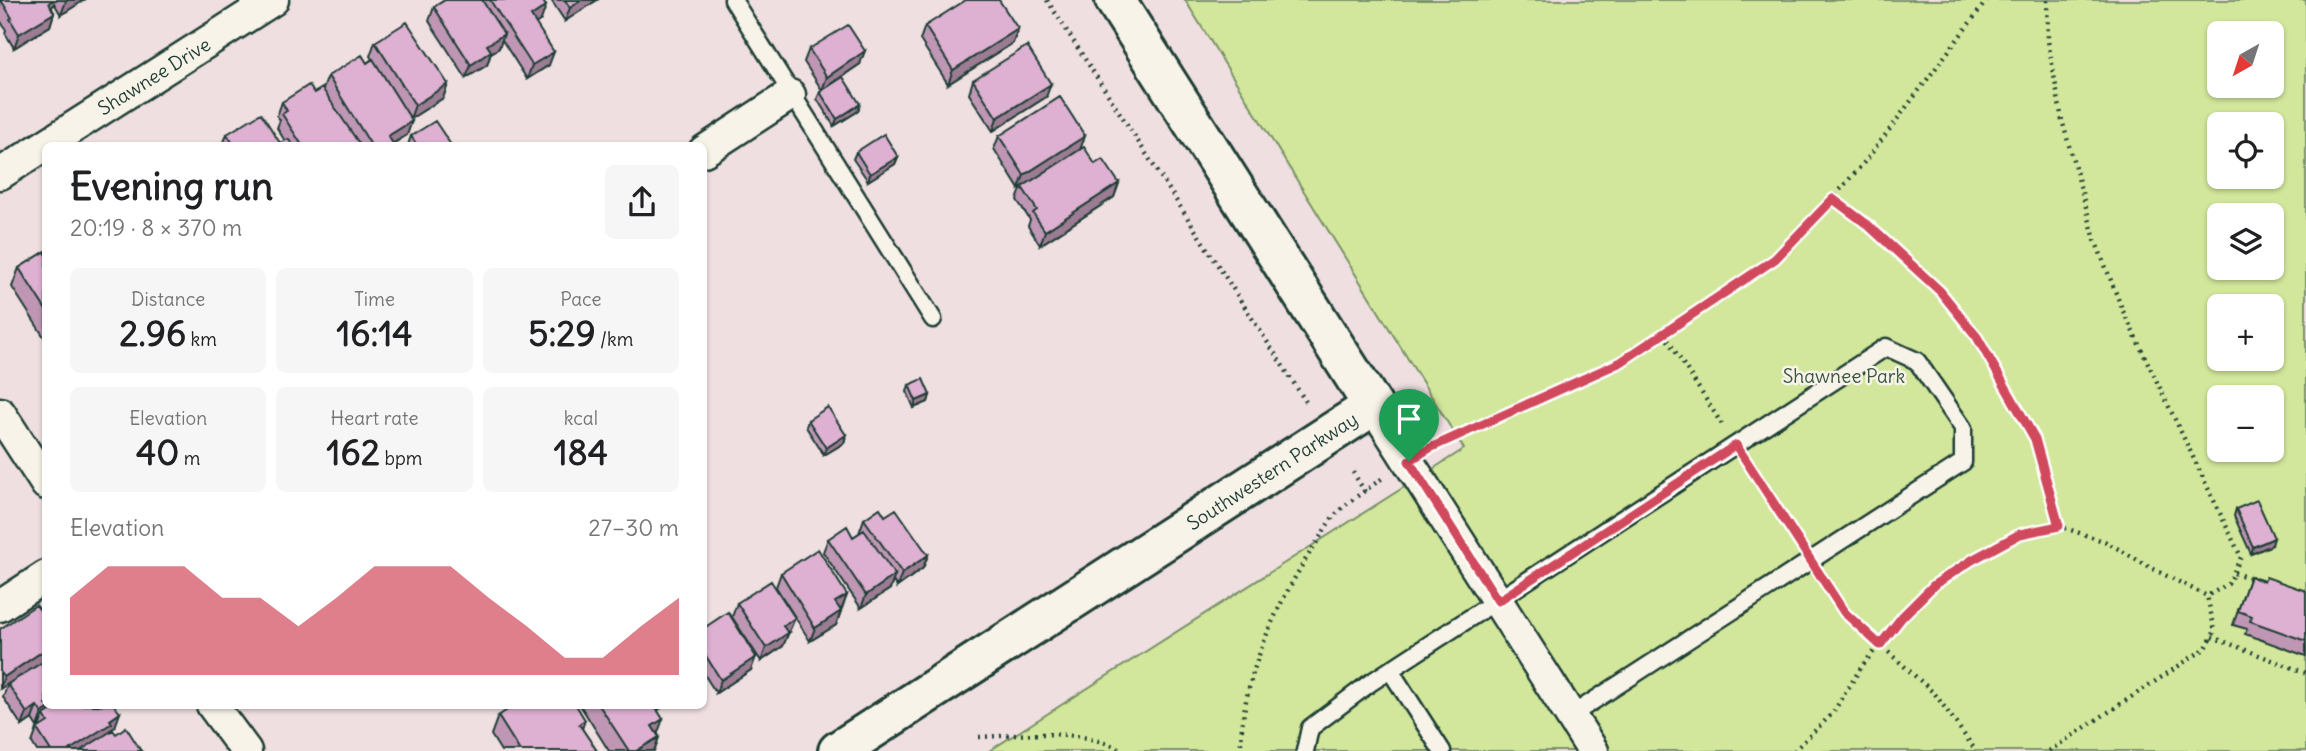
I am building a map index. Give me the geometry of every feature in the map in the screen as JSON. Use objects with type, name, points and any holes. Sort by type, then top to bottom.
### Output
[{"type":"street","name":"Shawnee Drive","points":[[50,142],[273,0]]},
{"type":"street","name":"Southwestern Parkway","points":[[838,751],[1373,406],[1115,0]]},
{"type":"street","points":[[707,149],[790,95]]},
{"type":"street","name":"Shawnee Drive","points":[[0,174],[42,147]]},
{"type":"street","points":[[1373,406],[1593,751]]},
{"type":"street","points":[[0,413],[42,478]]},
{"type":"street","points":[[0,606],[42,579]]},
{"type":"street","points":[[215,709],[246,751]]},
{"type":"lane","points":[[733,0],[790,95],[933,319]]},
{"type":"lane","points":[[1305,751],[1310,728],[1390,670],[1886,347],[1917,361],[1963,428],[1963,462],[1570,716]]},
{"type":"lane","points":[[1390,670],[1442,751]]},
{"type":"path","points":[[1047,0],[1306,402]]},
{"type":"path","points":[[1241,751],[1245,701],[1275,616],[1301,566],[1332,520],[1365,492],[1409,461],[1441,443],[1621,362],[1775,259],[1868,158],[1987,0]]},
{"type":"path","points":[[2047,0],[2048,41],[2062,120],[2095,240],[2123,312],[2241,556],[2228,584],[2207,596]]},
{"type":"path","points":[[1833,199],[1868,225],[1940,291],[1977,337],[2035,439],[2059,526]]},
{"type":"path","points":[[1664,334],[1844,612],[1935,694],[1976,751]]},
{"type":"path","points":[[1353,472],[1365,492]]},
{"type":"path","points":[[1794,751],[1832,715],[1862,666],[1902,617],[1934,585],[2020,534],[2059,526],[2106,542],[2207,596]]},
{"type":"path","points":[[2234,573],[2258,581]]},
{"type":"path","points":[[2049,751],[2206,648],[2215,631],[2207,596]]},
{"type":"path","points":[[2212,637],[2306,673]]},
{"type":"path","points":[[979,737],[1059,733],[1105,741],[1124,751]]},
{"type":"green space","name":"Shawnee Park","points":[[1185,0],[2306,0],[2306,751],[989,751],[1464,449]]},
{"type":"building","points":[[1,0],[54,0],[49,3],[54,13],[19,34]]},
{"type":"building","points":[[445,0],[482,0],[504,34],[487,45],[491,51],[471,65],[434,7]]},
{"type":"building","points":[[490,0],[542,0],[546,6],[531,16],[554,52],[532,65]]},
{"type":"building","points":[[565,0],[581,0],[570,8]]},
{"type":"building","points":[[966,0],[999,0],[1018,29],[953,70],[925,26]]},
{"type":"building","points":[[407,22],[448,84],[415,105],[375,42]]},
{"type":"building","points":[[848,25],[865,51],[827,77],[809,49]]},
{"type":"building","points":[[1027,46],[1051,84],[997,118],[973,80]]},
{"type":"building","points":[[362,55],[367,63],[373,59],[412,121],[388,136],[392,142],[369,142],[328,76]]},
{"type":"building","points":[[843,77],[860,104],[837,119],[820,92]]},
{"type":"building","points":[[309,85],[314,93],[322,88],[358,142],[300,142],[282,114],[287,111],[282,102]]},
{"type":"building","points":[[1060,97],[1085,136],[1024,175],[999,136]]},
{"type":"building","points":[[261,113],[279,142],[232,142],[227,134]]},
{"type":"building","points":[[435,121],[449,142],[415,142],[411,136]]},
{"type":"building","points":[[884,134],[898,157],[870,174],[856,152]]},
{"type":"building","points":[[1084,147],[1095,164],[1103,159],[1119,183],[1045,231],[1033,213],[1037,210],[1022,187]]},
{"type":"building","points":[[42,254],[42,304],[19,268]]},
{"type":"building","points":[[923,379],[930,395],[916,401],[909,385]]},
{"type":"building","points":[[828,407],[846,435],[826,448],[808,420]]},
{"type":"building","points":[[2257,500],[2274,538],[2253,547],[2236,509]]},
{"type":"building","points":[[880,508],[885,516],[896,509],[928,555],[902,573],[864,519]]},
{"type":"building","points":[[847,526],[853,537],[864,530],[895,575],[866,595],[828,539]]},
{"type":"building","points":[[818,549],[847,595],[835,602],[841,611],[815,628],[781,573]]},
{"type":"building","points":[[2250,576],[2264,582],[2266,577],[2306,591],[2306,641],[2250,621],[2252,616],[2238,611]]},
{"type":"building","points":[[771,581],[795,618],[783,626],[788,633],[766,648],[737,603]]},
{"type":"building","points":[[36,605],[39,609],[42,607],[42,652],[4,677],[0,671],[0,629]]},
{"type":"building","points":[[728,612],[756,657],[721,680],[707,658],[707,626]]},
{"type":"building","points":[[42,663],[42,709],[48,709],[42,713],[37,706],[27,713],[8,684]]},
{"type":"building","points":[[53,709],[117,709],[120,713],[110,720],[112,723],[68,751],[51,751],[37,729],[48,722],[44,715]]},
{"type":"building","points":[[509,709],[578,709],[585,720],[579,724],[597,751],[520,751],[498,716]]},
{"type":"building","points":[[602,709],[657,709],[663,719],[652,726],[659,737],[636,751],[629,751]]},
{"type":"building","points":[[126,727],[141,751],[80,751],[113,730],[116,734]]},
{"type":"route","points":[[1833,199],[1905,257],[1940,291],[1977,337],[2035,439],[2059,526],[2020,534],[1972,560],[1934,585],[1902,617],[1880,645],[1844,612],[1736,445],[1498,601],[1409,461],[1430,448],[1621,362],[1775,259],[1833,199]]}]
